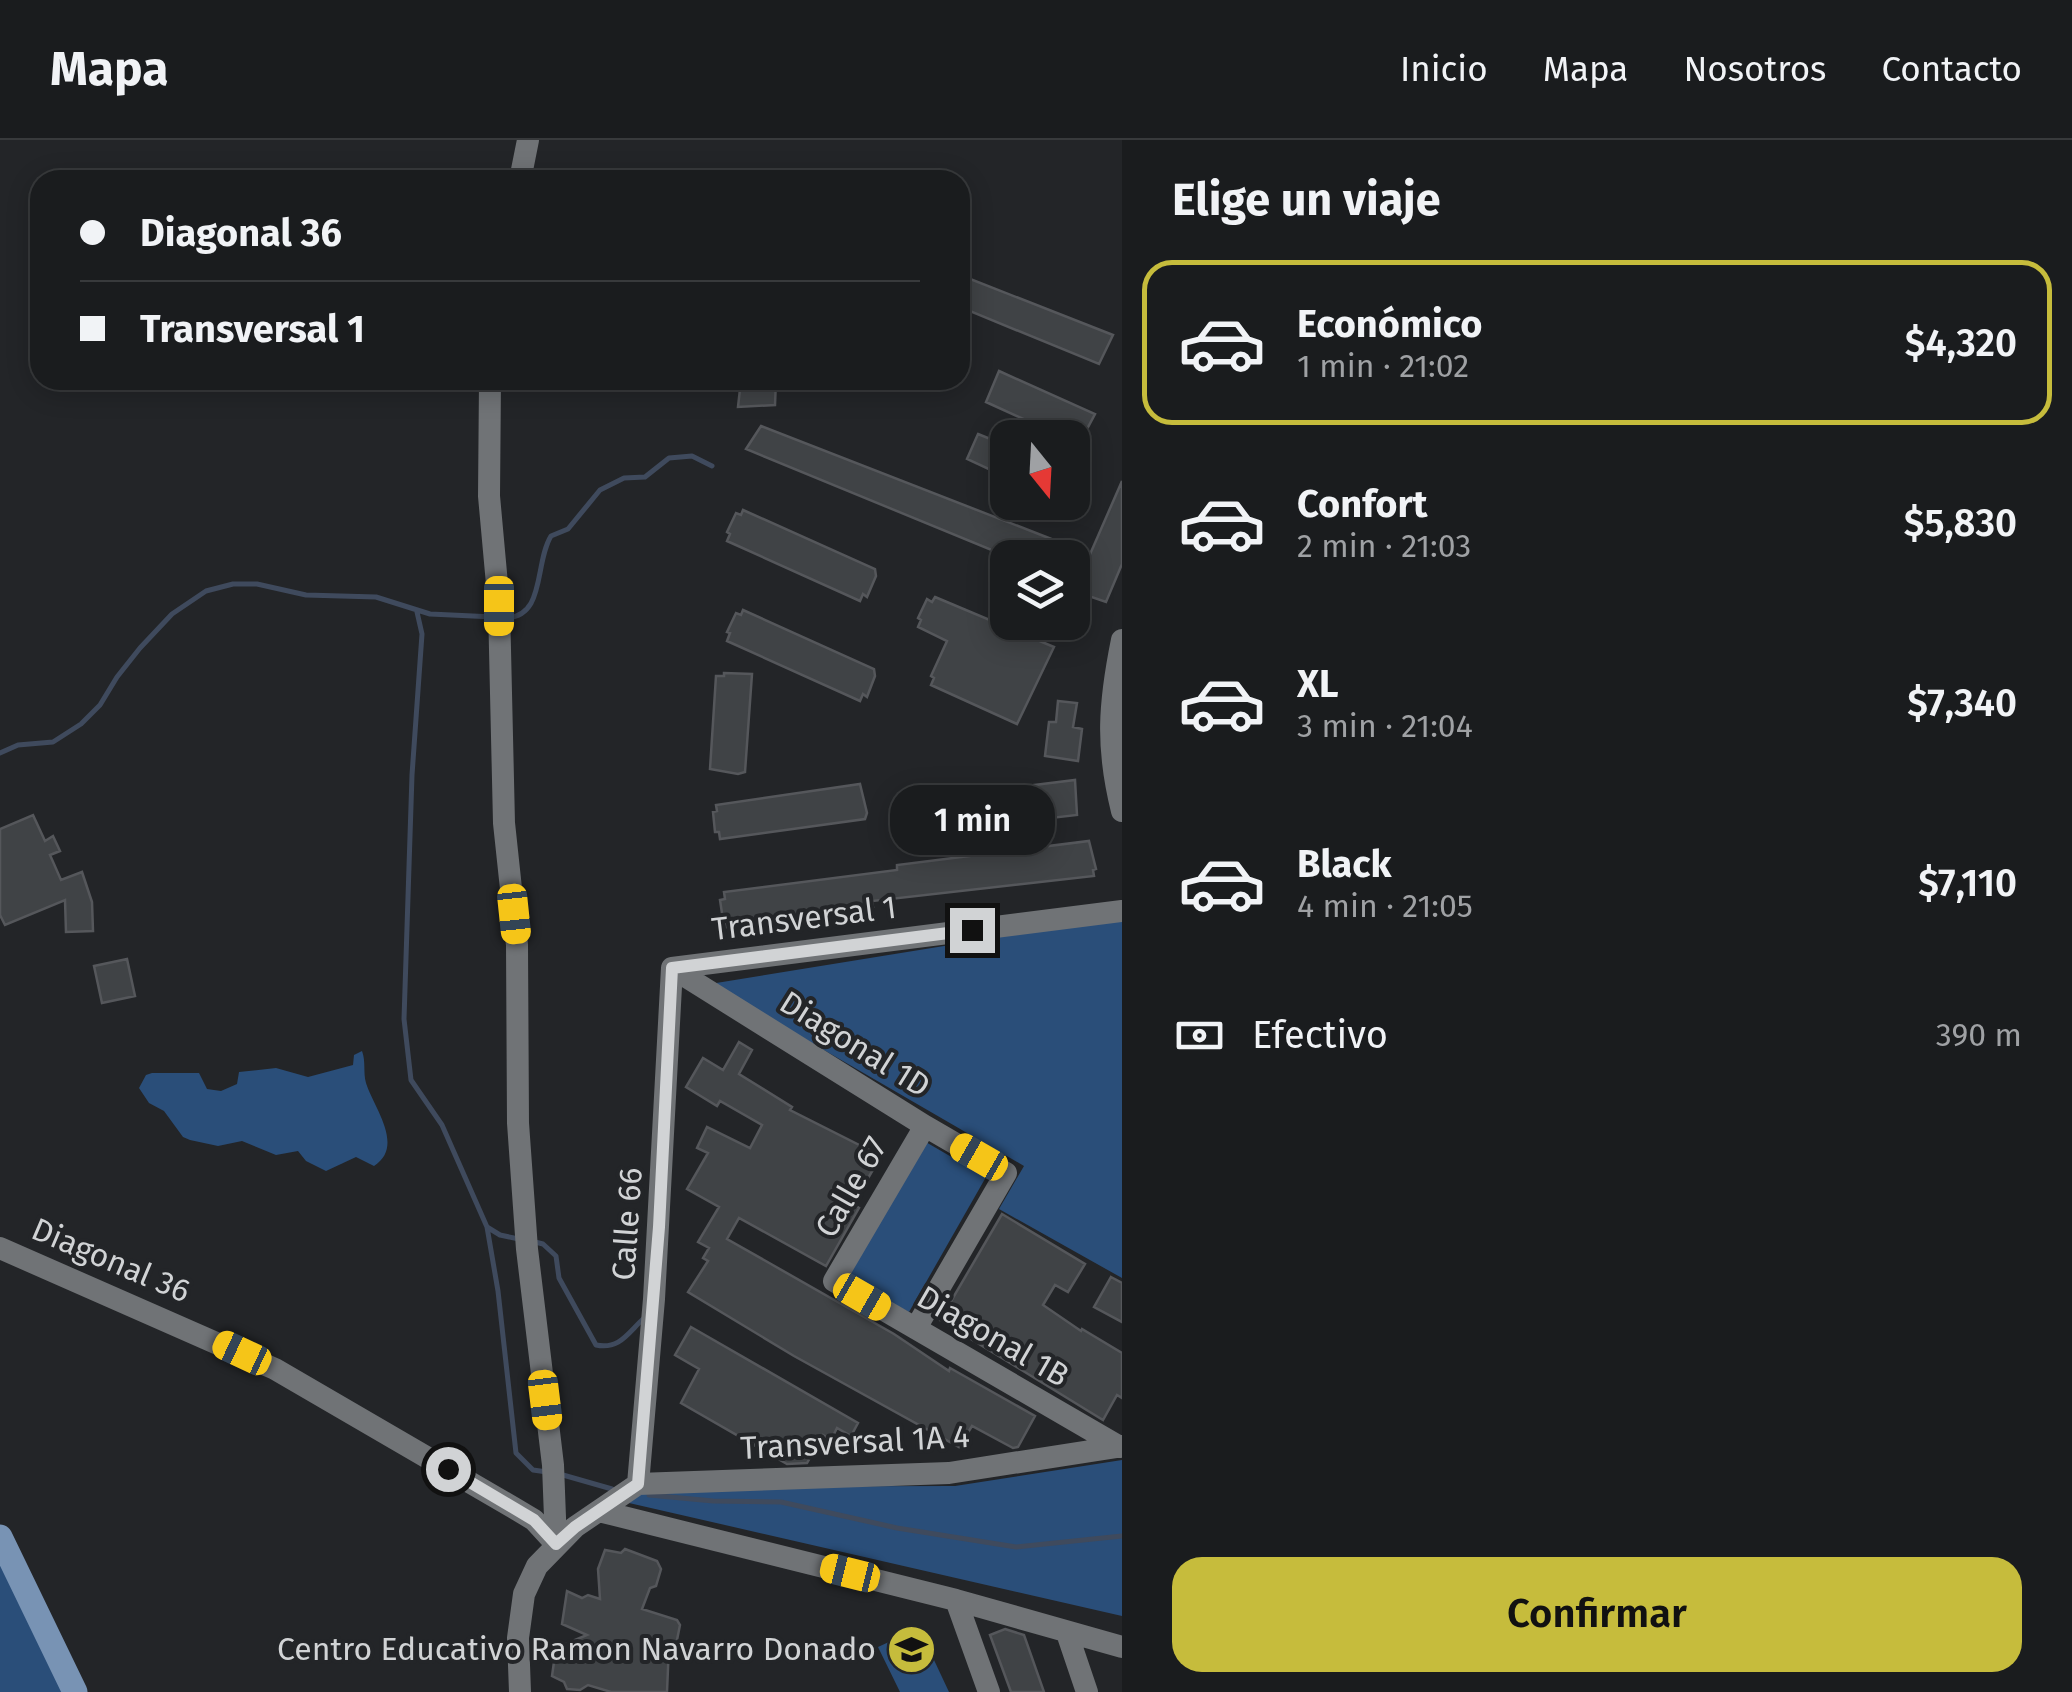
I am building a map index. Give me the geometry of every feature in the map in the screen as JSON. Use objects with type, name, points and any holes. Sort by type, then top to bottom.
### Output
[{"type":"main road","points":[[0,1537],[75,1692]]},
{"type":"street","points":[[522,170],[528,140]]},
{"type":"street","points":[[490,390],[489,496],[499,617],[504,823],[517,945],[518,1122],[556,1544]]},
{"type":"street","points":[[1122,640],[1110,700],[1104,769],[1122,811]]},
{"type":"street","name":"Transversal 1","points":[[672,968],[1122,910]]},
{"type":"street","name":"Diagonal 1D","points":[[672,968],[1006,1172],[916,1328]]},
{"type":"street","name":"Calle 66","points":[[638,1484],[660,1209],[672,968]]},
{"type":"street","name":"Calle 67","points":[[834,1281],[925,1126]]},
{"type":"street","name":"Diagonal 36","points":[[0,1248],[275,1369],[534,1520],[556,1544]]},
{"type":"street","name":"Diagonal 1B","points":[[834,1281],[1121,1447]]},
{"type":"street","name":"Transversal 1A 4","points":[[638,1484],[949,1473],[1121,1447]]},
{"type":"street","points":[[520,1692],[518,1638],[524,1594],[537,1566],[556,1544],[638,1484]]},
{"type":"street","points":[[599,1511],[956,1600],[1122,1647]]},
{"type":"street","points":[[956,1600],[989,1692]]},
{"type":"street","points":[[1067,1632],[1088,1692]]},
{"type":"shaded area","points":[[1122,917],[1122,1278],[999,1209],[1024,1166],[710,984]]},
{"type":"shaded area","points":[[362,1051],[366,1083],[387,1138],[383,1158],[374,1166],[356,1157],[326,1171],[306,1161],[298,1151],[276,1155],[242,1141],[218,1146],[190,1140],[183,1137],[164,1111],[149,1103],[139,1088],[146,1075],[152,1073],[199,1073],[207,1089],[221,1091],[237,1084],[239,1072],[276,1068],[308,1077],[353,1065],[354,1055]]},
{"type":"shaded area","points":[[924,1141],[986,1177],[909,1312],[847,1279]]},
{"type":"shaded area","points":[[1122,1460],[1122,1616],[629,1503],[640,1487],[955,1486]]},
{"type":"shaded area","points":[[0,1562],[63,1692],[0,1692]]},
{"type":"shaded area","points":[[919,1628],[949,1692],[900,1692],[878,1647]]},
{"type":"building","points":[[970,279],[1113,335],[1099,364],[970,311]]},
{"type":"building","points":[[999,371],[1095,414],[1090,423],[1090,420],[1026,420],[986,402]]},
{"type":"building","points":[[740,390],[776,390],[775,405],[738,407]]},
{"type":"building","points":[[761,426],[990,515],[990,520],[1003,520],[1054,540],[990,540],[990,549],[746,449]]},
{"type":"building","points":[[978,434],[990,439],[990,470],[967,459]]},
{"type":"building","points":[[1122,481],[1122,564],[1106,602],[1090,596],[1090,554]]},
{"type":"building","points":[[743,510],[875,569],[867,597],[863,594],[860,601],[727,541],[736,513],[741,515]]},
{"type":"building","points":[[935,597],[990,620],[990,640],[1037,640],[1054,647],[1017,724],[931,685],[931,676],[947,641],[918,627],[927,599],[932,602]]},
{"type":"building","points":[[743,610],[874,669],[867,697],[863,694],[860,701],[727,641],[736,613],[741,615]]},
{"type":"building","points":[[752,674],[745,772],[738,774],[710,769],[716,676]]},
{"type":"building","points":[[1058,701],[1077,703],[1073,727],[1082,729],[1078,761],[1045,756],[1049,722],[1056,722]]},
{"type":"building","points":[[1075,780],[1077,815],[931,832],[927,825],[924,805],[929,804],[928,798]]},
{"type":"building","points":[[860,784],[865,819],[720,839],[719,832],[715,832],[716,805]]},
{"type":"building","points":[[33,815],[45,841],[53,836],[60,851],[50,855],[61,880],[82,872],[92,902],[93,931],[66,932],[65,900],[5,925],[0,915],[0,829]]},
{"type":"building","points":[[1089,841],[1094,876],[872,901],[873,907],[727,927],[723,920],[720,900],[725,899],[724,892]]},
{"type":"building","points":[[127,959],[135,996],[102,1003],[94,966]]},
{"type":"building","points":[[739,1042],[752,1050],[739,1074],[792,1107],[790,1110],[881,1156],[853,1204],[859,1208],[826,1266],[739,1218],[727,1239],[894,1334],[949,1371],[950,1368],[1035,1416],[1018,1447],[972,1426],[959,1447],[688,1292],[708,1261],[703,1258],[709,1248],[698,1242],[719,1207],[687,1189],[708,1153],[697,1148],[707,1127],[750,1148],[762,1125],[720,1101],[717,1106],[686,1087],[703,1058],[723,1070]]},
{"type":"building","points":[[1002,1214],[1085,1264],[1068,1292],[1055,1285],[1043,1305],[1122,1353],[1122,1398],[1117,1395],[1103,1420],[940,1320]]},
{"type":"building","points":[[1111,1277],[1122,1283],[1122,1322],[1094,1307]]},
{"type":"building","points":[[691,1327],[858,1423],[851,1436],[837,1428],[831,1440],[823,1435],[807,1463],[787,1464],[681,1403],[699,1369],[675,1355]]},
{"type":"building","points":[[625,1549],[657,1561],[661,1569],[642,1609],[677,1620],[680,1625],[676,1645],[669,1645],[667,1692],[611,1692],[588,1685],[580,1690],[567,1689],[564,1682],[552,1676],[556,1648],[587,1635],[562,1624],[567,1591],[582,1598],[588,1595],[600,1599],[598,1569],[605,1550],[621,1553]]},
{"type":"building","points":[[1005,1629],[1024,1635],[1044,1692],[1011,1692],[990,1635]]},
{"type":"waterway","points":[[505,618],[527,609],[551,536],[568,529],[600,490],[624,478],[645,477],[669,458],[692,456],[712,466]]},
{"type":"waterway","points":[[0,753],[18,745],[53,742],[81,724],[100,705],[140,648],[172,614],[206,591],[233,584],[257,584],[306,595],[376,597],[430,614],[494,617]]},
{"type":"waterway","points":[[417,612],[422,634],[412,775],[404,1019],[411,1080],[442,1125],[487,1227],[519,1239]]},
{"type":"waterway","points":[[487,1227],[516,1453],[533,1470],[547,1472]]},
{"type":"waterway","points":[[535,1242],[556,1256],[559,1278],[596,1345],[617,1343],[643,1319]]},
{"type":"waterway","points":[[563,1475],[612,1489]]},
{"type":"waterway","points":[[649,1495],[781,1502],[897,1528],[1016,1547],[1122,1536]]},
{"type":"place","name":"Centro Educativo Ramon Navarro Donado","points":[[911,1649]]},
{"type":"route","points":[[448,1469],[534,1520],[556,1544],[638,1484],[654,1311],[672,968],[972,930]]}]
